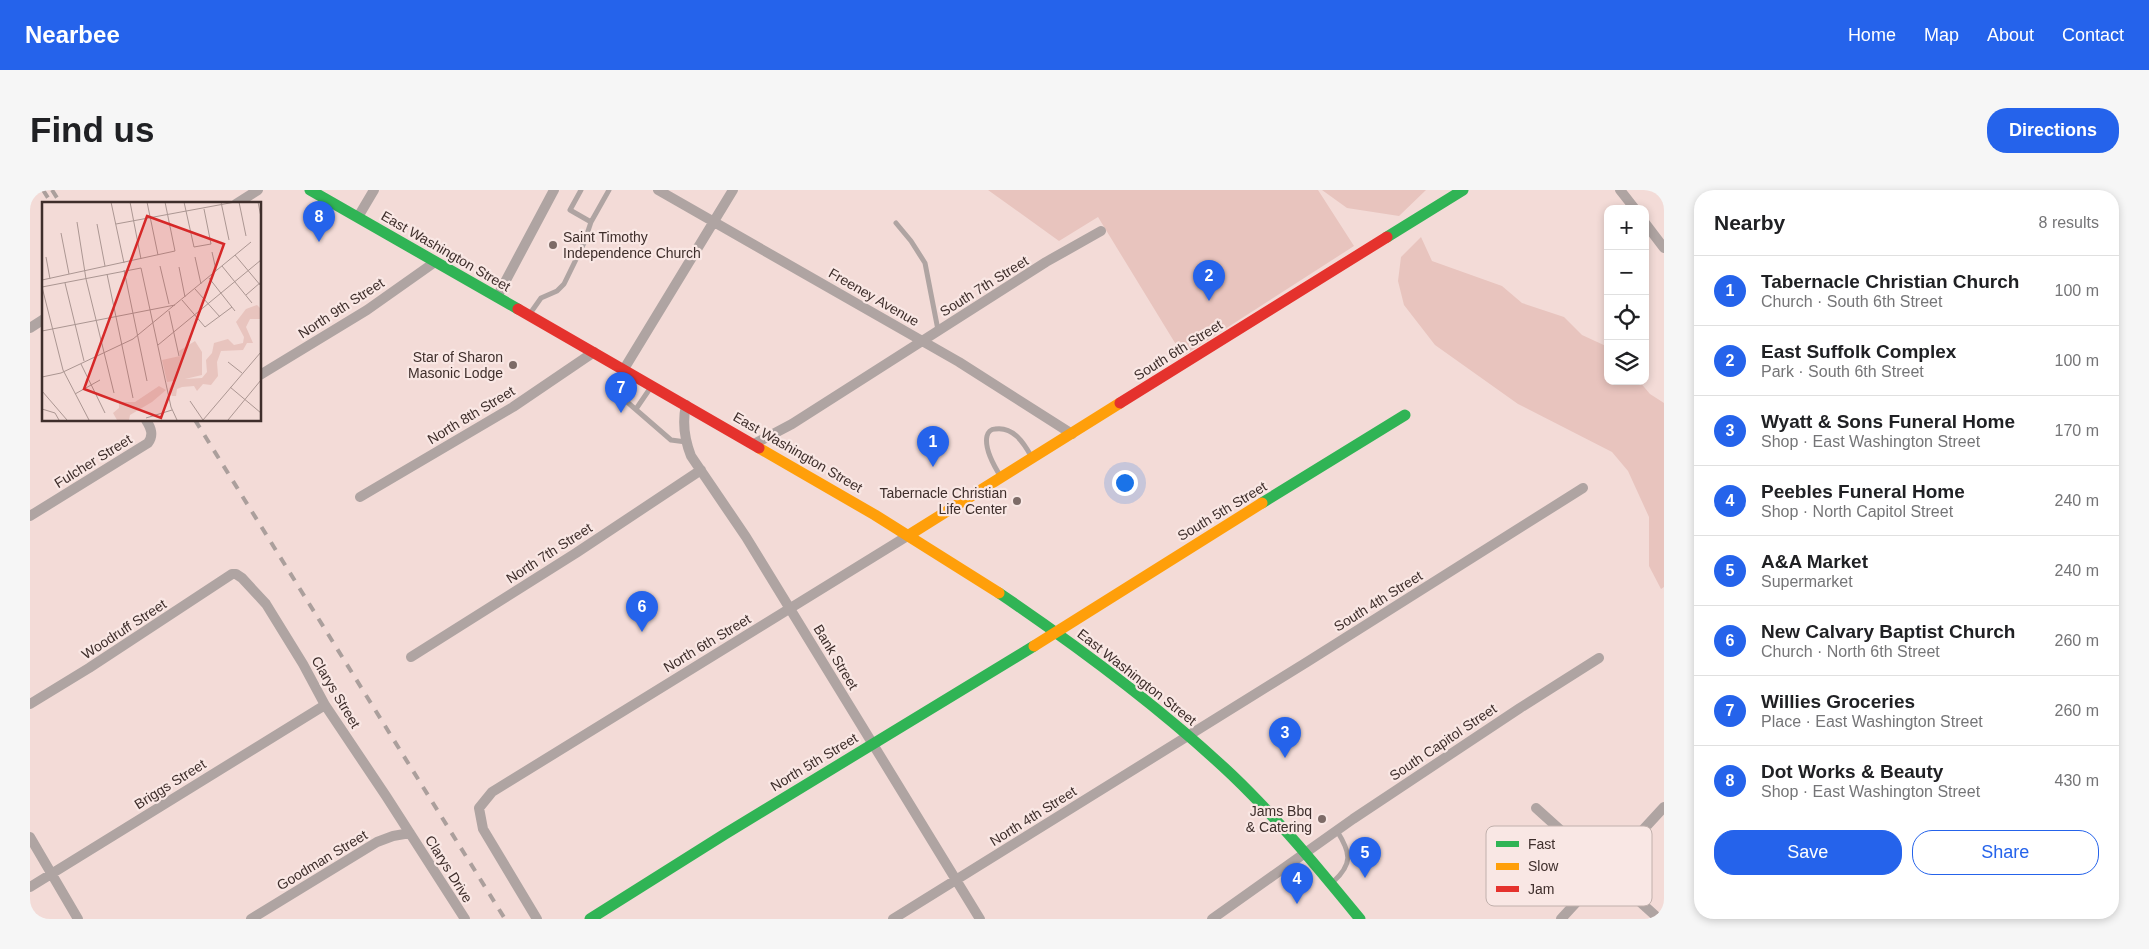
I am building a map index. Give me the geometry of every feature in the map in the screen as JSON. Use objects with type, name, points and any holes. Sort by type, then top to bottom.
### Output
[{"type":"street","points":[[239,202],[258,190]]},
{"type":"street","name":"East Washington Street","points":[[310,190],[652,385],[909,535],[1055,632],[1137,693],[1187,735],[1263,806],[1360,919]]},
{"type":"street","points":[[358,217],[374,190]]},
{"type":"street","points":[[498,297],[554,190]]},
{"type":"street","name":"Freeney Avenue","points":[[658,190],[959,362],[1072,434]]},
{"type":"street","points":[[624,370],[733,190]]},
{"type":"street","name":"South 6th Street","points":[[909,535],[1463,190]]},
{"type":"street","points":[[1620,190],[1631,205]]},
{"type":"street","points":[[1649,229],[1664,248]]},
{"type":"street","name":"South 7th Street","points":[[754,444],[792,424],[1046,262],[1101,231]]},
{"type":"street","name":"North 9th Street","points":[[261,374],[368,310],[435,262]]},
{"type":"street","points":[[30,328],[42,320]]},
{"type":"street","name":"North 8th Street","points":[[360,497],[513,407],[594,352]]},
{"type":"street","name":"Bank Street","points":[[686,405],[683,427],[691,456],[791,608],[980,919]]},
{"type":"street","name":"South 5th Street","points":[[1055,632],[1216,530],[1338,458],[1404,415]]},
{"type":"street","name":"Fulcher Street","points":[[30,516],[144,445],[151,439],[152,434],[147,421]]},
{"type":"street","name":"North 7th Street","points":[[412,657],[576,553],[701,470]]},
{"type":"street","name":"South 4th Street","points":[[1187,735],[1583,488]]},
{"type":"street","name":"North 6th Street","points":[[537,919],[482,828],[479,808],[484,800],[492,792],[519,775],[909,535]]},
{"type":"street","name":"Woodruff Street","points":[[30,704],[89,668],[232,574]]},
{"type":"street","name":"Clarys Street","points":[[232,574],[242,578],[266,604],[303,664],[325,705],[410,833]]},
{"type":"street","name":"North 5th Street","points":[[590,919],[873,744],[978,682],[1055,632]]},
{"type":"street","name":"South Capitol Street","points":[[1212,919],[1336,831],[1520,708],[1599,658]]},
{"type":"street","name":"Briggs Street","points":[[30,888],[325,705]]},
{"type":"street","name":"North 4th Street","points":[[893,919],[1187,735]]},
{"type":"street","points":[[1647,826],[1664,807]]},
{"type":"street","points":[[1536,808],[1556,826]]},
{"type":"street","name":"Goodman Street","points":[[251,919],[377,842],[393,836],[410,833]]},
{"type":"street","name":"Clarys Drive","points":[[410,833],[464,919]]},
{"type":"street","points":[[30,837],[78,919]]},
{"type":"street","points":[[1561,919],[1573,906]]},
{"type":"street","points":[[1644,906],[1659,919]]},
{"type":"lane","points":[[581,190],[570,210],[591,222]]},
{"type":"lane","points":[[529,315],[541,298],[557,291],[564,284],[584,243],[591,222],[609,190]]},
{"type":"lane","points":[[896,224],[912,241],[925,263],[938,330]]},
{"type":"lane","points":[[624,370],[610,388],[671,440],[686,442]]},
{"type":"lane","points":[[636,409],[652,385]]},
{"type":"lane","points":[[1001,477],[992,461],[987,442],[988,433],[992,429],[1004,428],[1017,436],[1032,459]]},
{"type":"lane","points":[[1331,884],[1344,873],[1348,864],[1348,852],[1336,831]]},
{"type":"shaded area","points":[[988,190],[1318,190],[1354,246],[1183,356],[1098,217],[1059,241]]},
{"type":"shaded area","points":[[1322,190],[1426,190],[1399,216],[1347,208]]},
{"type":"shaded area","points":[[1421,237],[1432,261],[1502,286],[1522,303],[1564,317],[1582,335],[1604,345],[1604,385],[1642,385],[1650,394],[1664,403],[1664,587],[1661,589],[1649,566],[1649,517],[1628,471],[1612,452],[1518,404],[1435,345],[1404,305],[1398,281],[1401,257]]},
{"type":"railway","points":[[43,190],[51,202]]},
{"type":"railway","points":[[52,190],[60,202]]},
{"type":"railway","points":[[196,421],[505,919]]},
{"type":"traffic: fast","points":[[310,190],[518,309]]},
{"type":"traffic: fast","points":[[1387,237],[1463,190]]},
{"type":"traffic: fast","points":[[1262,503],[1405,415]]},
{"type":"traffic: fast","points":[[999,593],[1119,679],[1205,750],[1282,827],[1360,919]]},
{"type":"traffic: fast","points":[[590,919],[725,834],[1034,646]]},
{"type":"traffic: slow","points":[[909,535],[1120,403]]},
{"type":"traffic: slow","points":[[759,448],[875,515],[999,593]]},
{"type":"traffic: slow","points":[[1034,646],[1262,503]]},
{"type":"traffic: jam","points":[[1120,403],[1387,237]]},
{"type":"traffic: jam","points":[[518,309],[759,448]]},
{"type":"place","name":"Dot Works & Beauty","points":[[319,242]]},
{"type":"place","name":"Saint Timothy Independence Church","points":[[553,245]]},
{"type":"place","name":"East Suffolk Complex","points":[[1209,301]]},
{"type":"place","name":"Star of Sharon Masonic Lodge","points":[[513,365]]},
{"type":"place","name":"Willies Groceries","points":[[621,413]]},
{"type":"place","name":"Tabernacle Christian Church","points":[[933,467]]},
{"type":"place","name":"Tabernacle Christian Life Center","points":[[1017,501]]},
{"type":"place","name":"New Calvary Baptist Church","points":[[642,632]]},
{"type":"place","name":"Wyatt & Sons Funeral Home","points":[[1285,758]]},
{"type":"place","name":"Jams Bbq & Catering","points":[[1322,819]]},
{"type":"place","name":"A&A Market","points":[[1365,878]]},
{"type":"place","name":"Peebles Funeral Home","points":[[1297,904]]}]
